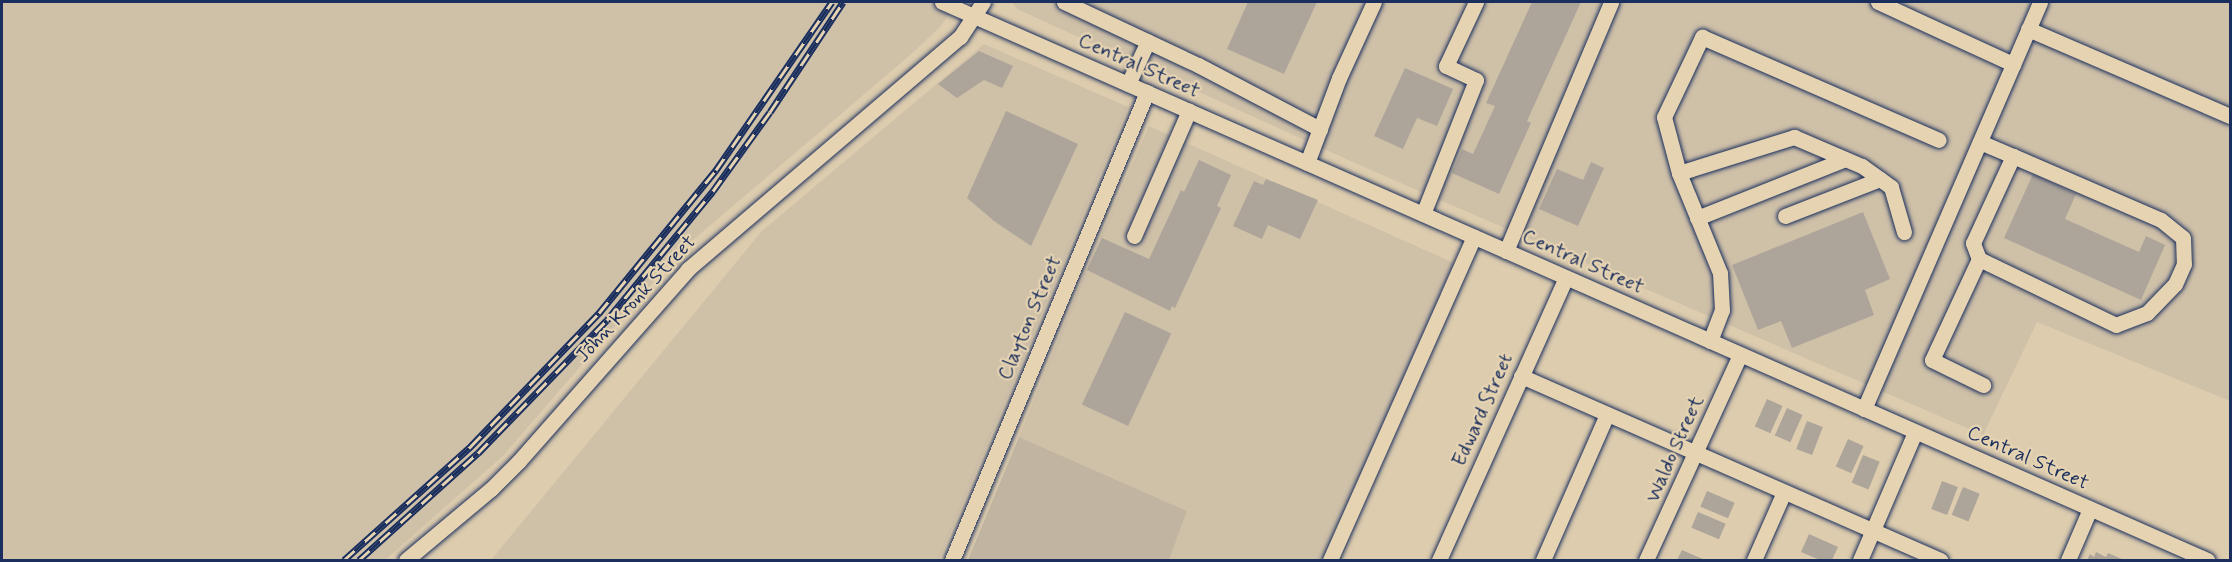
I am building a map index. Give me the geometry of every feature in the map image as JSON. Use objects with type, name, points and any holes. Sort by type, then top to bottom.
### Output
[{"type":"street","name":"Central Street","points":[[942,2],[2207,561]]},
{"type":"street","name":"John Kronk Street","points":[[406,561],[491,489],[519,461],[688,269],[960,37],[976,16],[983,2]]},
{"type":"street","points":[[1064,2],[1148,41],[1320,129]]},
{"type":"street","points":[[1307,163],[1339,78],[1374,2]]},
{"type":"street","points":[[1423,214],[1476,80],[1446,66],[1476,2]]},
{"type":"street","points":[[1506,251],[1611,2]]},
{"type":"street","points":[[1878,2],[2013,64]]},
{"type":"street","points":[[1864,409],[2040,2]]},
{"type":"street","points":[[2028,29],[2230,116]]},
{"type":"street","points":[[1710,341],[1722,310],[1720,273],[1679,173],[1664,117],[1702,38],[1939,140]]},
{"type":"street","points":[[1128,84],[1148,41]]},
{"type":"street","name":"Clayton Street","points":[[952,561],[1147,92]]},
{"type":"street","points":[[1134,237],[1189,111]]},
{"type":"street","points":[[1679,173],[1794,137],[1862,166],[1891,187],[1904,232]]},
{"type":"street","points":[[1978,259],[2116,325],[2147,314],[2175,284],[2184,264],[2183,238],[2161,220],[1980,142]]},
{"type":"street","points":[[1983,385],[1932,360],[1978,259],[1973,243],[2013,156]]},
{"type":"street","points":[[1697,218],[1845,159]]},
{"type":"street","points":[[1785,216],[1881,179]]},
{"type":"street","points":[[1330,561],[1474,237]]},
{"type":"street","name":"Edward Street","points":[[1439,561],[1566,278]]},
{"type":"street","name":"Waldo Street","points":[[1646,561],[1740,354]]},
{"type":"street","points":[[1521,376],[1940,561]]},
{"type":"street","points":[[1543,561],[1607,414]]},
{"type":"street","points":[[1860,561],[1915,432]]},
{"type":"street","points":[[1754,561],[1784,492]]},
{"type":"street","points":[[2068,561],[2090,509]]},
{"type":"shaded area","points":[[2,2],[958,2],[939,28],[909,56],[680,251],[503,456],[385,560],[2,560]]},
{"type":"shaded area","points":[[1012,2],[2230,2],[2230,401],[2037,322],[1983,435],[1357,164],[1017,9]]},
{"type":"shaded area","points":[[984,44],[1128,107],[939,560],[491,560],[762,231]]},
{"type":"shaded area","points":[[1149,126],[1458,265],[1326,560],[1169,560],[1187,511],[1019,437],[1086,270]]},
{"type":"shaded area","points":[[1019,437],[1187,511],[1169,560],[968,560]]},
{"type":"building","points":[[1248,2],[1317,2],[1284,74],[1227,49]]},
{"type":"building","points":[[1532,2],[1581,2],[1527,121],[1531,123],[1499,194],[1452,173],[1462,149],[1473,154],[1495,106],[1486,103]]},
{"type":"building","points":[[979,51],[1013,66],[1002,88],[984,80],[957,98],[938,84]]},
{"type":"building","points":[[1405,68],[1453,89],[1437,126],[1417,118],[1403,149],[1374,136]]},
{"type":"building","points":[[1006,111],[1078,144],[1031,246],[994,221],[967,198]]},
{"type":"building","points":[[1199,160],[1231,175],[1217,206],[1221,208],[1175,308],[1172,306],[1170,311],[1087,270],[1102,238],[1149,259],[1181,190],[1184,192]]},
{"type":"building","points":[[1591,162],[1604,168],[1578,226],[1539,209],[1557,169],[1583,180]]},
{"type":"building","points":[[2033,174],[2076,194],[2065,219],[2139,252],[2146,236],[2165,245],[2141,300],[2004,238]]},
{"type":"building","points":[[1266,179],[1318,200],[1300,239],[1268,225],[1262,239],[1233,226],[1254,181],[1263,185]]},
{"type":"building","points":[[1863,212],[1890,279],[1865,290],[1874,315],[1792,348],[1781,321],[1758,330],[1732,265]]},
{"type":"building","points":[[1125,312],[1171,334],[1128,426],[1082,404]]},
{"type":"building","points":[[1767,399],[1783,406],[1770,433],[1755,426]]},
{"type":"building","points":[[1787,408],[1803,415],[1790,442],[1775,435]]},
{"type":"building","points":[[1807,421],[1823,427],[1812,455],[1796,449]]},
{"type":"building","points":[[1848,439],[1864,446],[1851,473],[1836,466]]},
{"type":"building","points":[[1863,455],[1880,462],[1868,490],[1852,483]]},
{"type":"building","points":[[1942,481],[1958,487],[1947,515],[1931,509]]},
{"type":"building","points":[[1963,487],[1980,494],[1968,522],[1952,515]]},
{"type":"building","points":[[1707,491],[1735,503],[1728,518],[1700,507]]},
{"type":"building","points":[[1698,512],[1726,524],[1719,539],[1691,528]]},
{"type":"building","points":[[1809,534],[1838,547],[1832,560],[1820,560],[1801,552]]},
{"type":"building","points":[[1682,550],[1705,560],[1677,560]]},
{"type":"building","points":[[2096,552],[2106,557],[2108,553],[2124,560],[2087,560],[2090,554],[2094,557]]},
{"type":"railway","points":[[344,560],[471,446],[599,313],[716,170],[832,2]]},
{"type":"railway","points":[[359,560],[478,453],[607,320],[713,191],[770,112],[843,2]]}]
